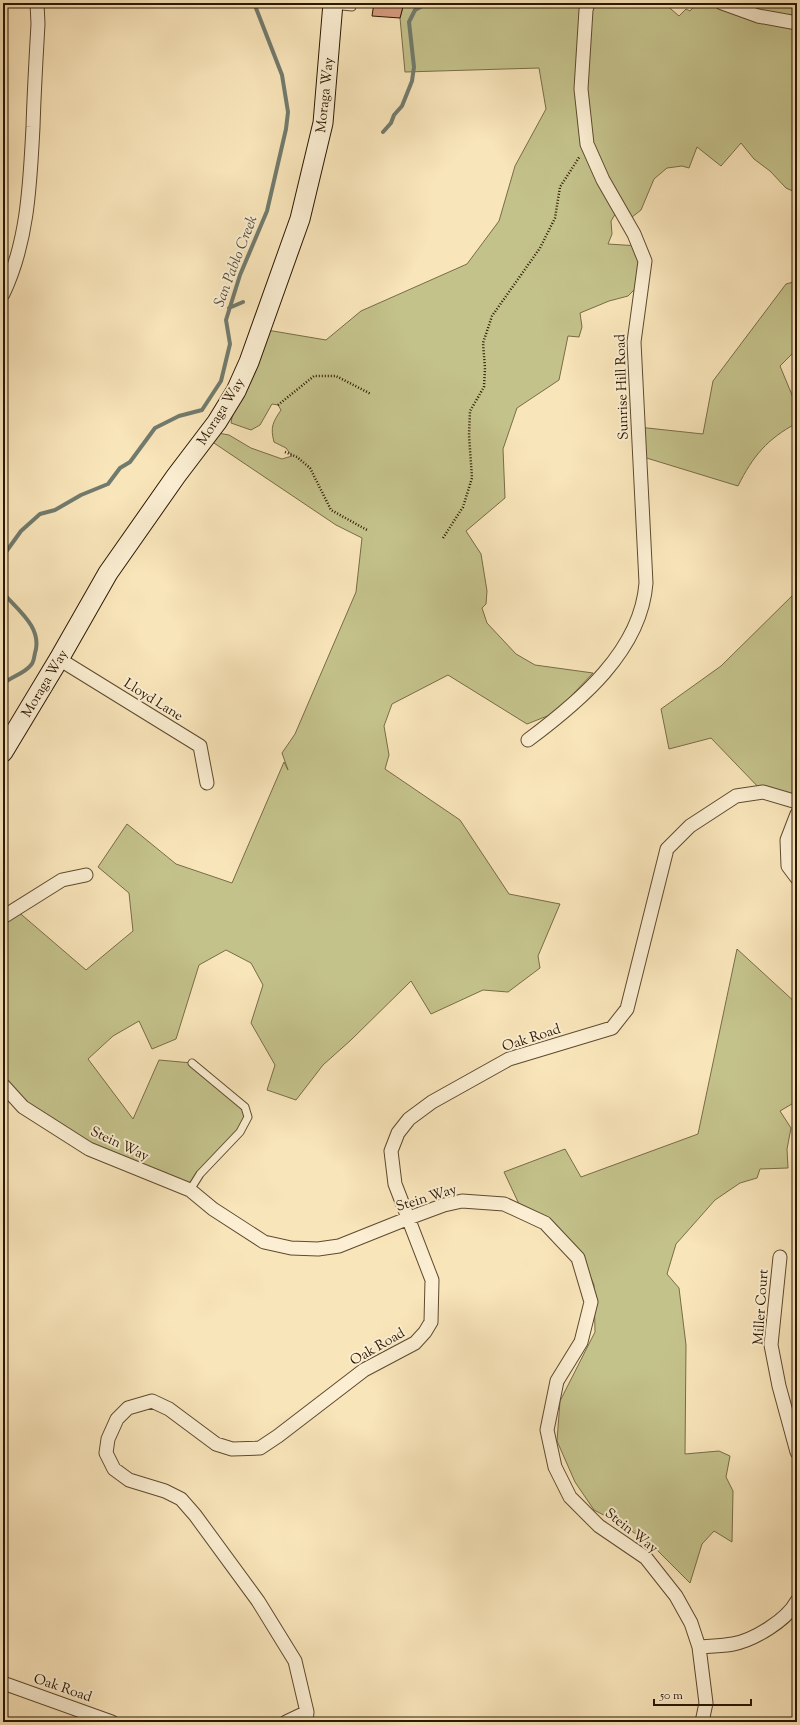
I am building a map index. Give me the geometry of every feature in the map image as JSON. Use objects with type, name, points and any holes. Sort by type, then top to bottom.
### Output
[{"type":"main road","name":"Moraga Way","points":[[3,752],[59,659],[108,572],[176,476],[217,422],[236,391],[250,362],[300,219],[324,123],[333,4]]},
{"type":"street","points":[[3,294],[13,273],[24,227],[30,177],[38,24],[37,3]]},
{"type":"street","name":"Sunrise Hill Road","points":[[528,740],[570,707],[598,680],[620,652],[637,620],[645,599],[646,583],[634,342],[645,261],[634,234],[603,180],[588,144],[582,89],[586,10],[588,3]]},
{"type":"street","points":[[722,3],[758,16],[797,23]]},
{"type":"street","name":"Lloyd Lane","points":[[59,659],[200,746],[207,783]]},
{"type":"street","name":"Oak Road","points":[[286,1722],[306,1717],[295,1661],[249,1588],[195,1515],[181,1499],[165,1491],[129,1480],[114,1469],[106,1453],[108,1440],[117,1419],[128,1408],[152,1401],[169,1409],[216,1444],[232,1449],[260,1448],[278,1436],[364,1370],[415,1343],[425,1332],[431,1322],[432,1280],[395,1184],[391,1151],[398,1133],[409,1119],[432,1102],[509,1058],[612,1028],[628,1009],[667,849],[690,826],[736,796],[763,792],[797,802]]},
{"type":"street","points":[[797,814],[787,840],[788,866],[797,878]]},
{"type":"street","points":[[3,916],[62,880],[86,875]]},
{"type":"street","name":"Stein Way","points":[[3,1085],[23,1107],[89,1149],[190,1190],[213,1209],[264,1242],[291,1248],[318,1249],[339,1246],[409,1218],[448,1204],[462,1201],[504,1204],[545,1223],[578,1258],[590,1302],[581,1342],[557,1381],[547,1430],[555,1467],[570,1497],[599,1526],[646,1558],[676,1596],[691,1623],[699,1647],[706,1703],[702,1722]]},
{"type":"street","name":"Miller Court","points":[[780,1257],[771,1345],[797,1452]]},
{"type":"street","points":[[699,1647],[734,1644],[760,1634],[782,1618],[797,1601]]},
{"type":"street","name":"Oak Road","points":[[3,1682],[112,1722]]},
{"type":"lane","points":[[333,4],[352,7],[352,3]]},
{"type":"lane","points":[[190,1190],[200,1174],[240,1132],[248,1117],[245,1106],[192,1063]]},
{"type":"path","points":[[443,538],[463,507],[472,478],[469,435],[470,411],[484,387],[485,368],[483,343],[492,316],[540,248],[555,218],[560,187],[588,144]]},
{"type":"path","points":[[278,405],[314,376],[336,376],[370,394]]},
{"type":"path","points":[[285,452],[297,457],[310,468],[331,510],[367,530]]},
{"type":"shaded area","points":[[404,3],[664,3],[679,16],[686,9],[690,11],[697,3],[797,3],[797,193],[786,188],[770,171],[754,159],[741,143],[721,166],[697,147],[689,168],[682,166],[667,168],[654,179],[641,210],[627,221],[619,208],[611,221],[612,234],[608,244],[639,246],[642,282],[628,296],[609,301],[580,313],[582,327],[579,337],[568,336],[559,380],[517,408],[503,449],[505,498],[466,531],[481,554],[487,591],[486,604],[482,608],[487,623],[516,654],[535,665],[593,673],[555,713],[527,724],[448,675],[392,704],[384,726],[389,755],[385,769],[460,820],[509,894],[560,904],[538,956],[540,968],[508,992],[483,990],[431,1014],[411,981],[351,1040],[323,1065],[296,1100],[267,1090],[275,1065],[251,1023],[263,985],[251,963],[226,950],[199,965],[176,1039],[152,1049],[139,1021],[113,1036],[88,1059],[133,1119],[159,1060],[192,1063],[245,1107],[248,1117],[190,1190],[89,1149],[3,1085],[3,917],[15,909],[86,970],[133,931],[129,893],[98,867],[127,824],[176,864],[232,883],[284,762],[288,770],[282,753],[295,734],[356,592],[362,538],[336,525],[208,439],[218,433],[229,435],[251,448],[282,459],[292,456],[286,448],[274,442],[272,428],[281,410],[278,405],[272,404],[260,425],[251,430],[231,423],[233,412],[261,329],[326,340],[361,311],[467,264],[499,221],[515,166],[546,109],[539,68],[405,72],[400,18]]},
{"type":"shaded area","points":[[797,281],[797,349],[780,366],[797,407],[797,423],[777,435],[762,449],[749,466],[738,486],[640,456],[638,427],[703,434],[713,381],[786,284]]},
{"type":"shaded area","points":[[797,591],[797,802],[763,792],[711,738],[669,749],[661,709],[721,666]]},
{"type":"shaded area","points":[[737,949],[797,1004],[797,1101],[780,1111],[791,1128],[787,1149],[788,1168],[760,1169],[757,1178],[740,1183],[715,1200],[676,1244],[667,1274],[679,1288],[686,1345],[685,1454],[719,1451],[730,1456],[726,1477],[733,1491],[732,1542],[714,1531],[702,1544],[690,1583],[651,1544],[621,1524],[594,1510],[575,1482],[557,1441],[560,1401],[595,1332],[594,1285],[581,1254],[519,1204],[504,1172],[565,1149],[581,1177],[698,1134]]},
{"type":"building","points":[[374,3],[404,3],[400,18],[372,16]]},
{"type":"waterway","name":"San Pablo Creek","points":[[3,563],[3,556],[21,531],[40,514],[55,510],[81,495],[108,484],[120,468],[130,462],[155,428],[179,416],[202,410],[221,381],[230,344],[226,320],[240,275],[267,211],[286,129],[288,112],[282,75],[254,3]]},
{"type":"waterway","points":[[383,132],[402,106],[412,81],[414,67],[409,22],[415,10],[428,3]]},
{"type":"waterway","points":[[229,308],[243,302]]},
{"type":"waterway","name":"San Pablo Creek","points":[[3,593],[28,620],[35,635],[37,644],[34,659],[31,665],[25,671],[3,684]]}]
